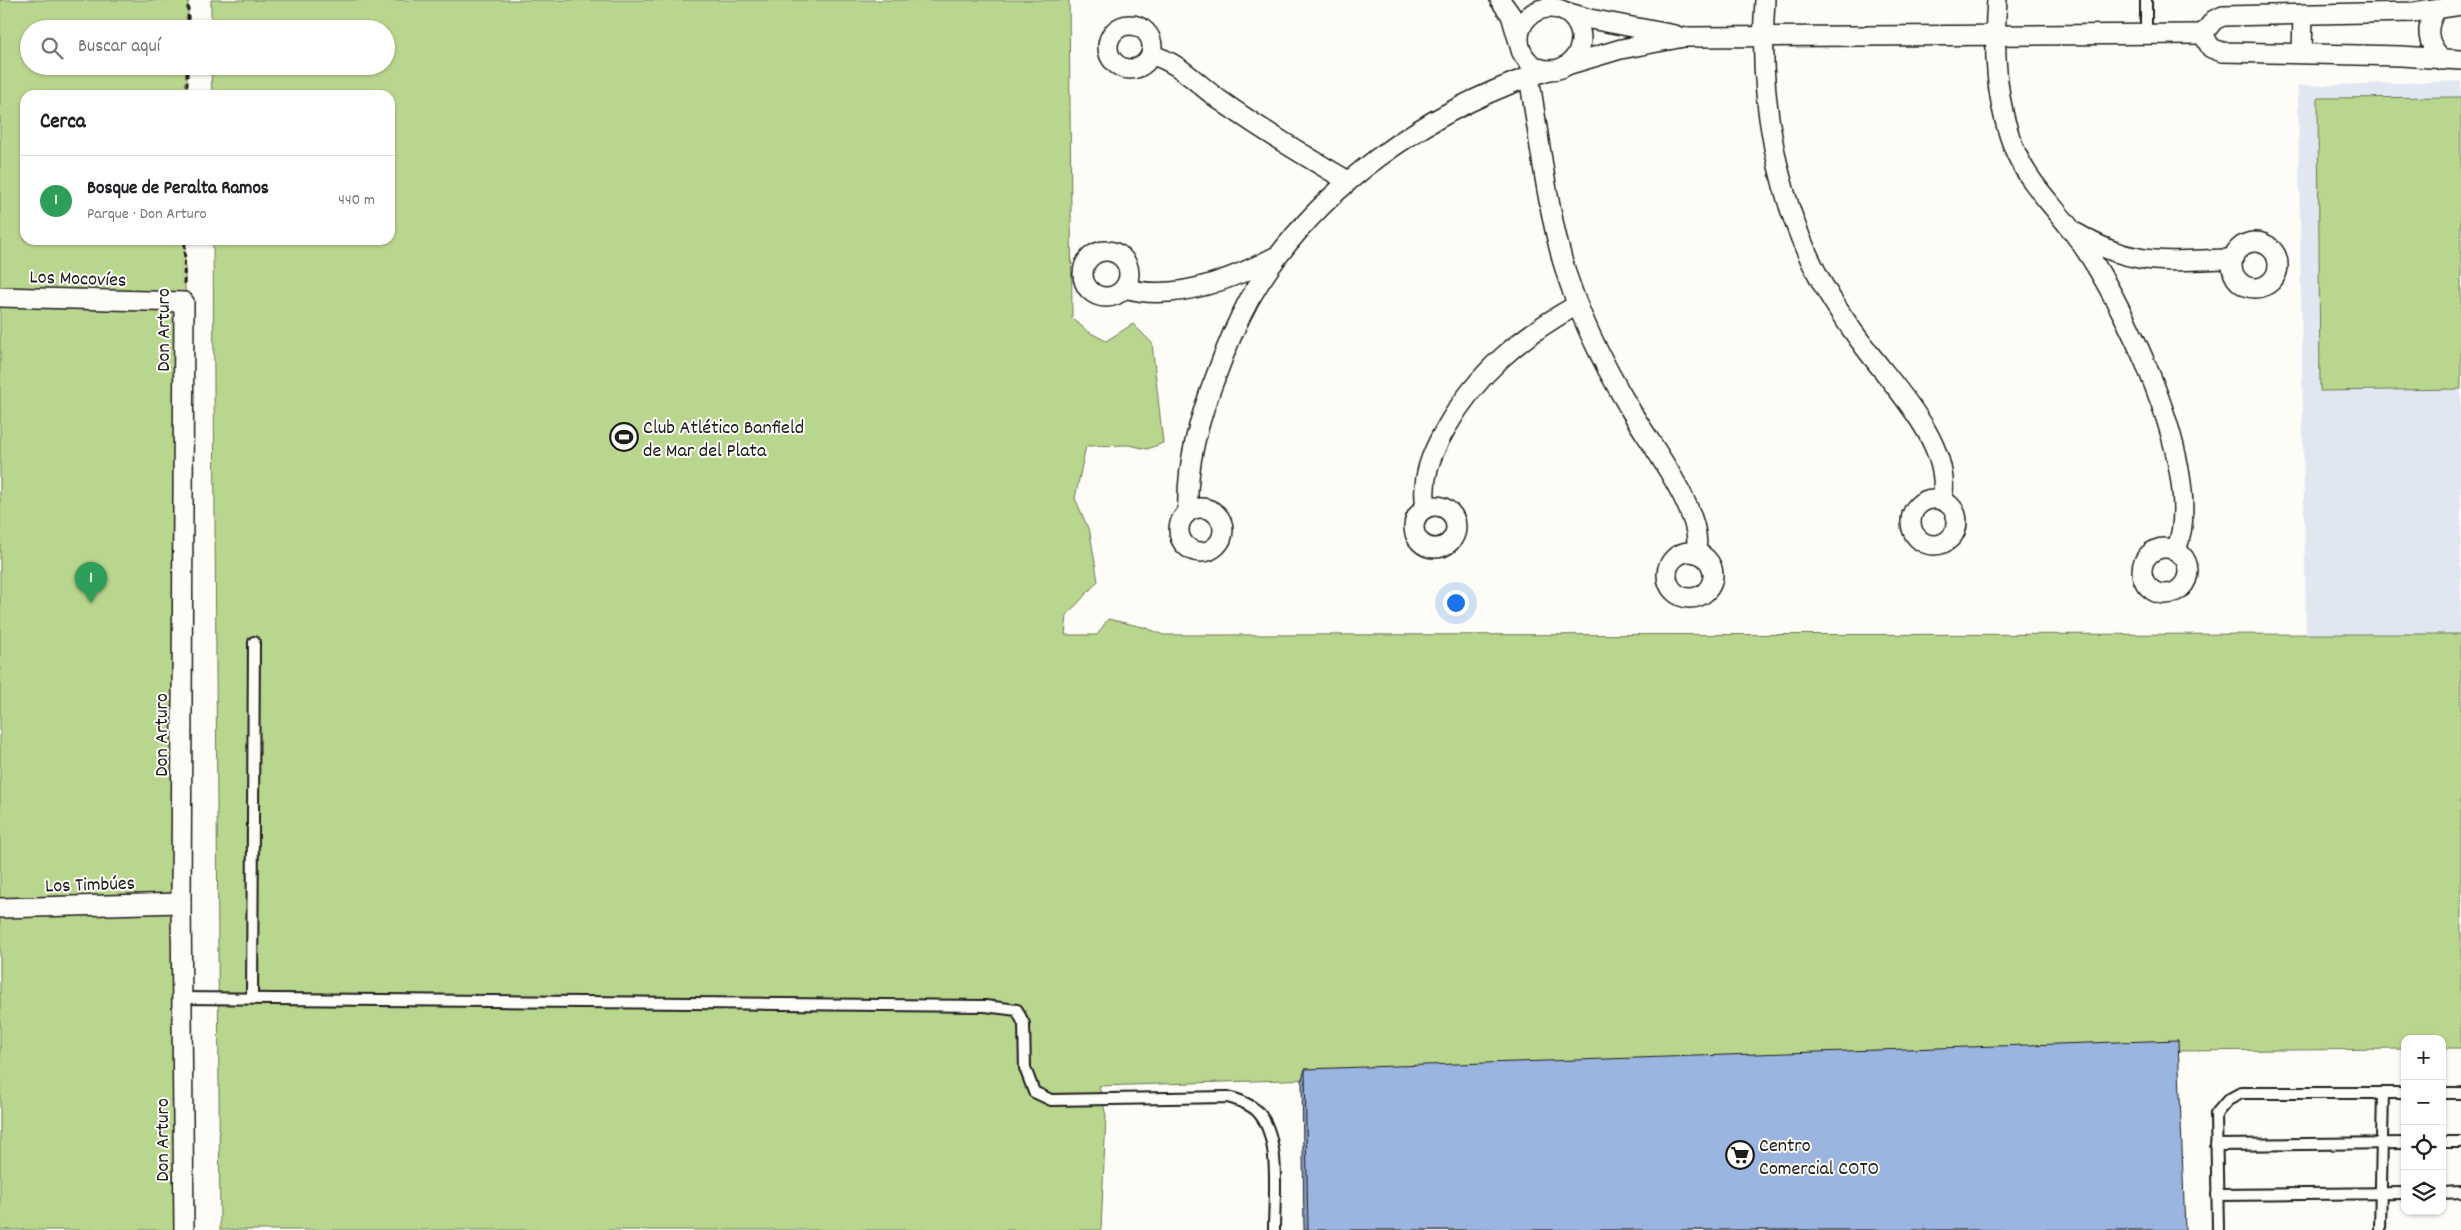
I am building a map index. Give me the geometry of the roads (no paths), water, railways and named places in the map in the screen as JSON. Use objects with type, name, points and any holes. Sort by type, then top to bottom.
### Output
[{"type":"street","points":[[1500,0],[1511,15],[1519,43],[1531,63],[1558,67],[1579,50],[1581,41],[1577,24],[1556,10],[1530,14],[1520,29],[1519,43],[1516,66],[1502,87]]},
{"type":"street","points":[[1527,0],[1590,19],[1684,37]]},
{"type":"street","points":[[1765,0],[1764,37],[1770,125],[1790,207],[1822,282],[1866,349],[1910,405],[1924,428],[1942,473],[1944,489],[1942,500]]},
{"type":"street","points":[[1997,0],[1996,34],[2001,100],[2015,151],[2025,172],[2040,194],[2073,231],[2123,314],[2155,385],[2176,458],[2181,494],[2183,527],[2176,550]]},
{"type":"street","points":[[2203,34],[2214,20],[2223,16],[2436,10],[2461,5]]},
{"type":"street","points":[[2436,10],[2429,20],[2427,35],[2432,49],[2452,60]]},
{"type":"street","points":[[2302,53],[2303,14]]},
{"type":"street","points":[[1188,512],[1188,478],[1192,455],[1212,386],[1230,338],[1250,300],[1280,254],[1348,181],[1412,133],[1502,87],[1529,76],[1621,49],[1684,37],[2203,34]]},
{"type":"street","points":[[2203,34],[2211,48],[2222,52],[2302,53],[2452,60]]},
{"type":"street","points":[[1151,55],[1165,58],[1236,112],[1348,181]]},
{"type":"street","points":[[1529,76],[1547,192],[1563,261],[1578,305],[1592,338],[1626,401],[1687,504],[1698,534],[1698,544],[1695,553]]},
{"type":"street","points":[[2073,231],[2094,244],[2129,257],[2151,261],[2172,262],[2234,259]]},
{"type":"street","points":[[1125,288],[1141,293],[1158,293],[1191,288],[1244,273],[1280,254]]},
{"type":"street","name":"Los Mocovíes","points":[[0,297],[184,302]]},
{"type":"street","name":"Don Arturo","points":[[184,302],[181,903],[184,1230]]},
{"type":"street","points":[[1426,508],[1424,486],[1429,462],[1454,414],[1470,390],[1487,372],[1528,336],[1578,305]]},
{"type":"street","name":"Los Timbúes","points":[[0,908],[181,903]]},
{"type":"lane","points":[[2146,0],[2146,35]]},
{"type":"lane","points":[[252,998],[254,642]]},
{"type":"lane","points":[[183,998],[985,1006],[1017,1010],[1024,1024],[1025,1068],[1034,1092],[1051,1100],[1228,1097],[1244,1102],[1256,1110],[1266,1123],[1272,1138],[1274,1230]]},
{"type":"lane","points":[[2218,1230],[2216,1114],[2228,1100],[2241,1093],[2401,1093]]},
{"type":"lane","points":[[2380,1230],[2383,1093]]},
{"type":"lane","points":[[2446,1093],[2461,1093]]},
{"type":"lane","points":[[2446,1142],[2461,1142]]},
{"type":"lane","points":[[2216,1145],[2401,1143]]},
{"type":"lane","points":[[2446,1192],[2461,1192]]},
{"type":"lane","points":[[2217,1195],[2401,1193]]},
{"type":"place","name":"Club Atlético Banfield de Mar del Plata","points":[[624,437]]},
{"type":"place","name":"Bosque de Peralta Ramos","points":[[91,603]]},
{"type":"place","name":"Centro Comercial COTO","points":[[1740,1155]]}]
